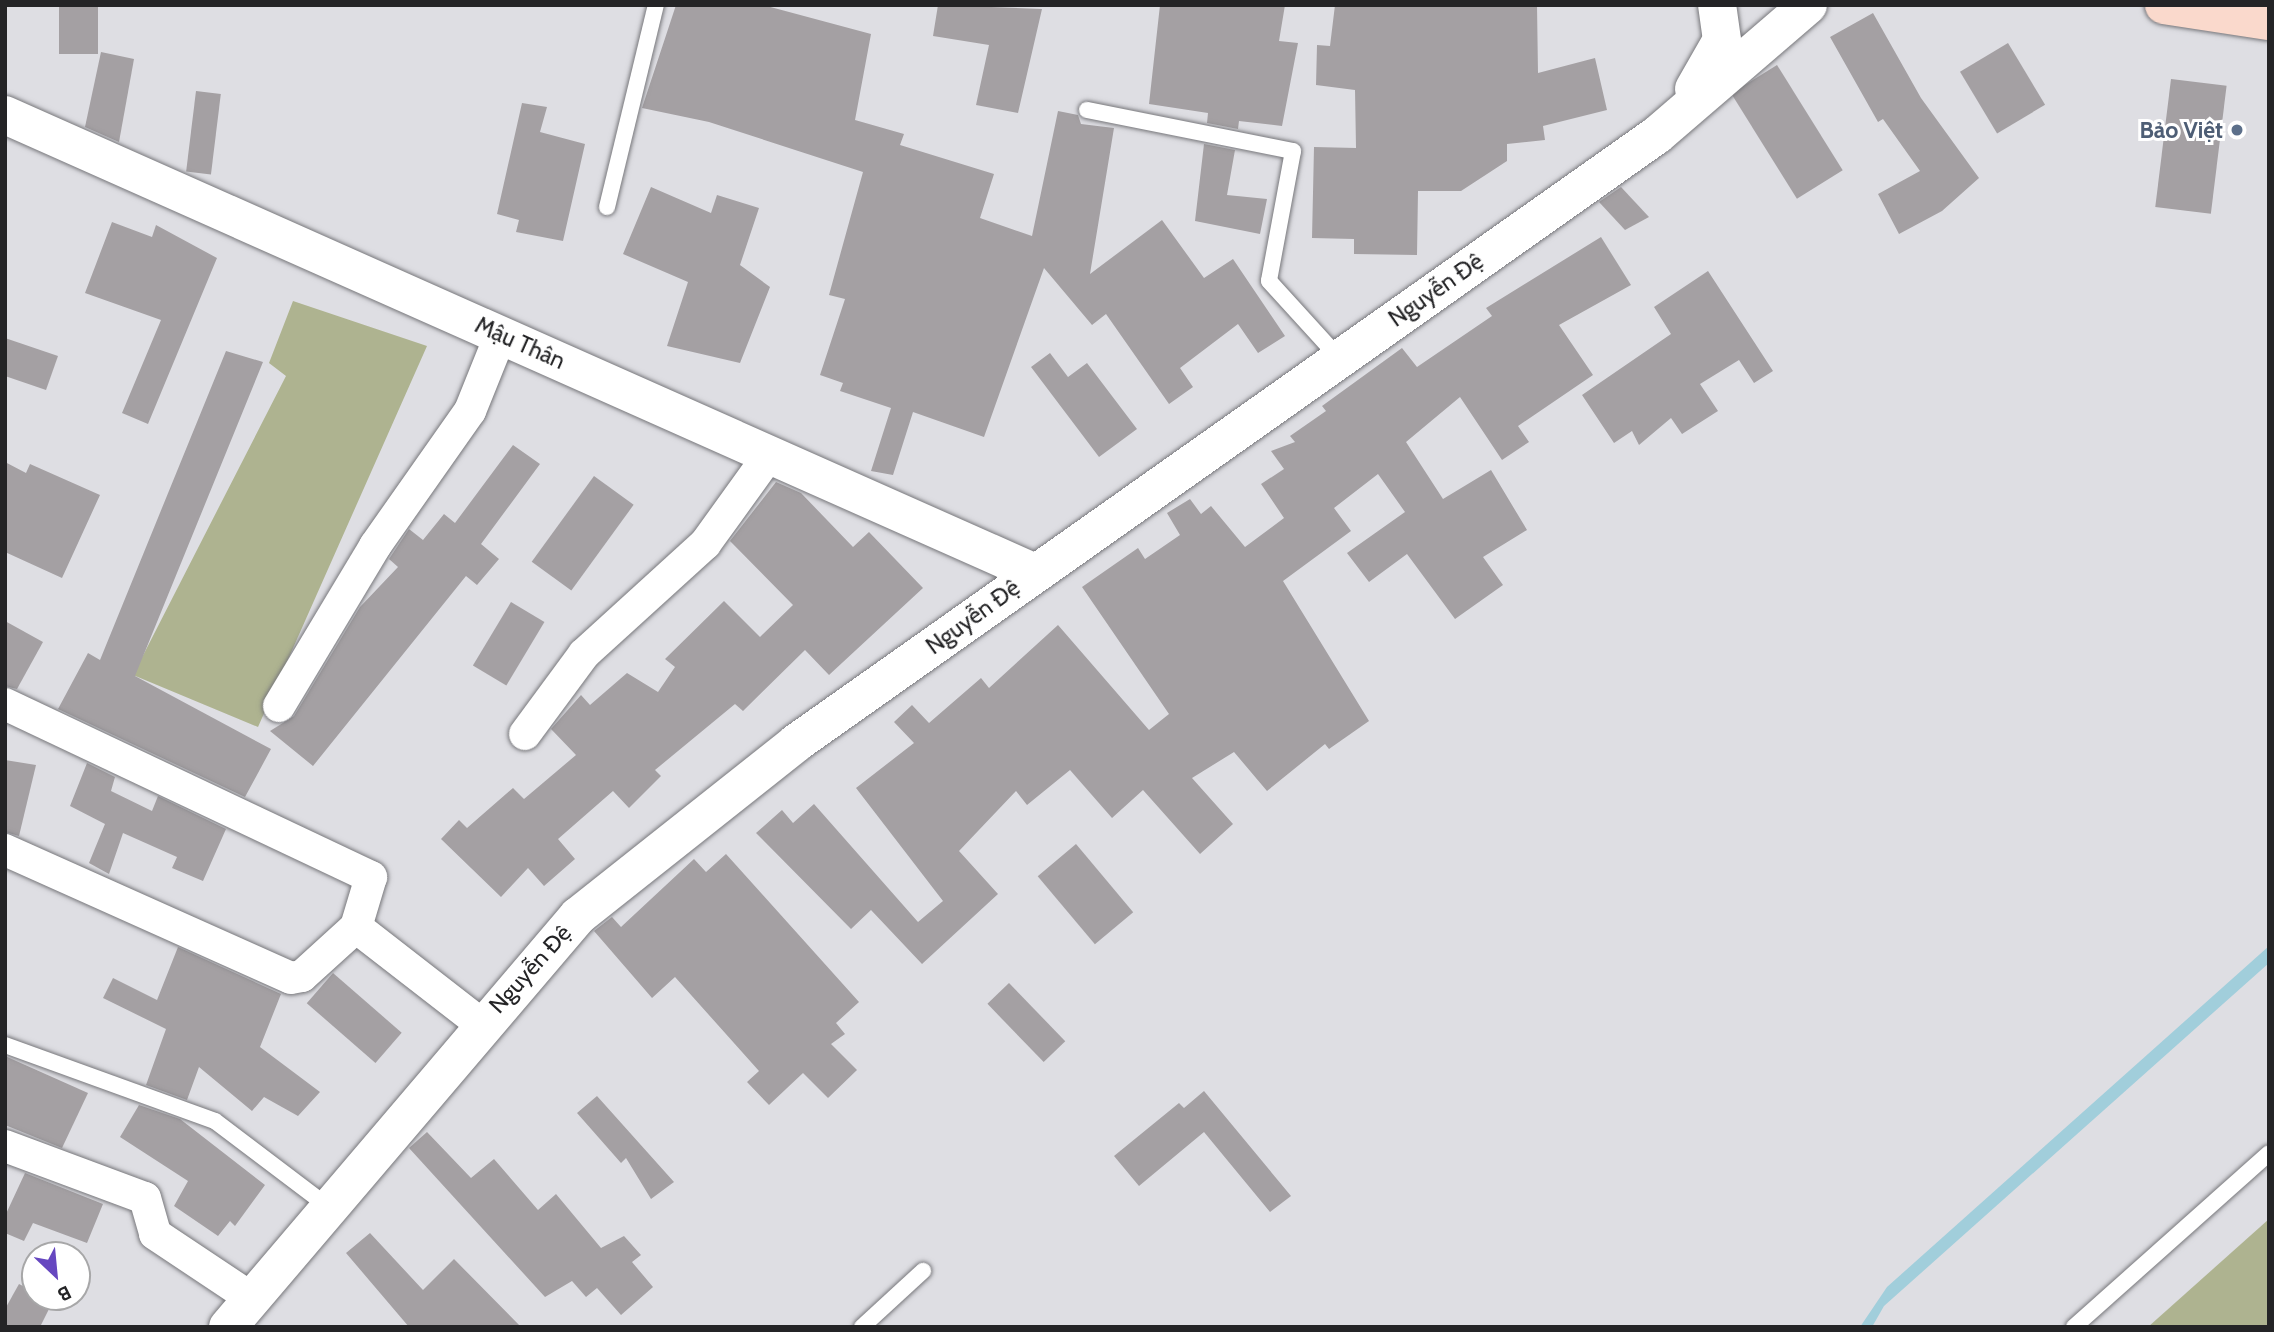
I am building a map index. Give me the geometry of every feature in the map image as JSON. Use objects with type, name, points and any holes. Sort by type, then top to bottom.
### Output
[{"type":"main road","points":[[2164,5],[2269,21]]},
{"type":"street","points":[[1657,135],[1705,75],[1722,40],[1717,5]]},
{"type":"street","name":"Nguyễn Đệ","points":[[228,1327],[326,1205],[481,1024],[578,916],[796,743],[1657,135],[1808,5]]},
{"type":"street","name":"Mậu Thân","points":[[5,115],[1035,573]]},
{"type":"street","points":[[279,706],[374,546],[470,411],[501,334]]},
{"type":"street","points":[[525,734],[583,654],[705,544],[770,454]]},
{"type":"street","points":[[5,704],[370,877],[356,927],[291,978],[5,850]]},
{"type":"street","points":[[356,927],[481,1024]]},
{"type":"street","points":[[5,1146],[145,1198],[155,1234],[251,1298]]},
{"type":"lane","points":[[607,207],[656,5]]},
{"type":"lane","points":[[1087,110],[1293,151],[1269,281],[1339,358]]},
{"type":"lane","points":[[5,1045],[215,1121],[326,1205]]},
{"type":"lane","points":[[2074,1327],[2269,1153]]},
{"type":"lane","points":[[862,1327],[923,1271]]},
{"type":"green space","points":[[293,301],[427,346],[258,727],[133,675],[286,376],[269,363]]},
{"type":"green space","points":[[2269,1219],[2269,1327],[2148,1327]]},
{"type":"water","points":[[2269,946],[2269,963],[1884,1306],[1872,1327],[1860,1327],[1887,1287]]},
{"type":"building","points":[[59,5],[98,5],[98,54],[59,54]]},
{"type":"building","points":[[676,5],[763,5],[871,34],[855,120],[904,134],[900,145],[994,174],[980,218],[1032,236],[1058,111],[1078,115],[1081,124],[1114,128],[1090,274],[1162,220],[1204,278],[1233,259],[1285,336],[1258,353],[1238,324],[1180,368],[1193,387],[1169,404],[1106,314],[1092,325],[1044,268],[984,437],[913,412],[893,475],[871,471],[891,408],[840,391],[843,383],[820,375],[845,299],[829,295],[863,172],[709,122],[642,108]]},
{"type":"building","points":[[938,5],[1042,9],[1018,113],[976,105],[989,45],[933,36]]},
{"type":"building","points":[[1160,5],[1285,5],[1279,41],[1298,43],[1282,126],[1239,121],[1238,129],[1207,123],[1208,113],[1149,104]]},
{"type":"building","points":[[1335,5],[1537,5],[1538,73],[1595,58],[1607,110],[1543,126],[1545,140],[1507,144],[1507,161],[1461,191],[1418,191],[1417,255],[1354,254],[1354,239],[1312,238],[1314,147],[1356,148],[1355,90],[1316,85],[1317,45],[1330,46]]},
{"type":"building","points":[[1873,13],[1921,98],[1979,178],[1942,211],[1899,234],[1878,194],[1920,171],[1883,119],[1878,122],[1830,37]]},
{"type":"building","points":[[2008,43],[2045,105],[1997,134],[1960,72]]},
{"type":"building","points":[[101,52],[134,59],[119,142],[85,127]]},
{"type":"building","points":[[1777,65],[1843,170],[1797,199],[1731,94]]},
{"type":"building","points":[[2171,79],[2227,86],[2211,214],[2155,207]]},
{"type":"building","points":[[196,91],[221,94],[211,174],[186,171]]},
{"type":"building","points":[[522,103],[547,107],[540,132],[585,144],[563,241],[516,232],[519,220],[497,214]]},
{"type":"building","points":[[1204,144],[1235,150],[1227,195],[1267,199],[1260,234],[1195,221]]},
{"type":"building","points":[[651,187],[711,213],[717,195],[759,208],[740,265],[770,287],[740,363],[667,346],[688,282],[623,254]]},
{"type":"building","points":[[1621,187],[1649,217],[1625,230],[1599,202]]},
{"type":"building","points":[[112,222],[152,237],[156,225],[217,258],[148,424],[122,413],[161,320],[85,293]]},
{"type":"building","points":[[1601,237],[1631,285],[1559,325],[1593,375],[1518,426],[1529,442],[1502,460],[1460,397],[1406,442],[1443,499],[1491,470],[1527,530],[1483,557],[1503,585],[1455,619],[1407,554],[1369,582],[1347,553],[1405,512],[1378,474],[1334,508],[1351,531],[1283,581],[1369,721],[1329,749],[1325,744],[1267,791],[1234,752],[1192,778],[1233,824],[1200,854],[1143,790],[1112,818],[1070,770],[1027,805],[1016,791],[959,851],[998,894],[922,964],[871,910],[851,929],[756,833],[782,810],[793,823],[814,804],[918,922],[943,901],[856,788],[914,743],[894,722],[912,705],[929,723],[981,678],[989,688],[1058,625],[1149,730],[1169,714],[1082,587],[1138,548],[1145,559],[1180,535],[1167,513],[1190,499],[1201,514],[1211,506],[1245,547],[1284,518],[1261,484],[1284,469],[1271,451],[1295,442],[1290,436],[1326,411],[1322,406],[1402,348],[1417,367],[1492,316],[1486,308]]},
{"type":"building","points":[[1708,271],[1773,371],[1754,383],[1739,360],[1700,384],[1718,411],[1682,434],[1671,418],[1639,445],[1632,431],[1614,443],[1582,395],[1671,334],[1654,307]]},
{"type":"building","points":[[5,338],[58,356],[46,390],[5,376]]},
{"type":"building","points":[[226,351],[263,362],[135,676],[271,749],[245,797],[58,709],[88,653],[100,660]]},
{"type":"building","points":[[1050,353],[1068,377],[1087,363],[1137,429],[1099,457],[1031,367]]},
{"type":"building","points":[[513,445],[540,464],[481,544],[499,559],[477,585],[466,576],[313,766],[270,731],[294,716],[360,607],[398,567],[389,559],[409,529],[423,540],[444,514],[455,523]]},
{"type":"building","points":[[5,462],[26,473],[30,464],[100,495],[62,578],[5,552]]},
{"type":"building","points":[[594,476],[634,505],[571,591],[532,562]]},
{"type":"building","points":[[776,482],[801,493],[853,547],[869,532],[923,588],[829,675],[805,650],[743,711],[735,704],[655,770],[661,776],[629,808],[613,791],[558,839],[575,859],[544,886],[528,868],[501,897],[441,839],[459,820],[467,828],[513,788],[524,799],[576,755],[551,729],[581,695],[590,705],[627,673],[658,692],[675,667],[665,659],[724,601],[760,637],[793,605],[730,541]]},
{"type":"building","points":[[511,602],[544,622],[506,686],[473,665]]},
{"type":"building","points":[[5,621],[43,642],[17,689],[5,686]]},
{"type":"building","points":[[5,760],[36,765],[19,836],[5,832]]},
{"type":"building","points":[[87,763],[115,777],[111,791],[152,811],[158,796],[226,829],[203,881],[172,868],[177,857],[123,833],[109,874],[89,863],[105,824],[70,806]]},
{"type":"building","points":[[1076,844],[1133,912],[1095,944],[1038,876]]},
{"type":"building","points":[[726,854],[859,1002],[836,1023],[845,1034],[831,1044],[857,1070],[828,1098],[803,1073],[769,1105],[747,1082],[759,1071],[675,977],[652,998],[594,931],[612,917],[621,927],[694,859],[706,872]]},
{"type":"building","points":[[178,947],[281,994],[260,1047],[320,1092],[298,1116],[264,1097],[252,1111],[199,1067],[187,1100],[146,1085],[166,1029],[103,998],[113,978],[157,1000]]},
{"type":"building","points":[[333,973],[402,1033],[375,1063],[307,1003]]},
{"type":"building","points":[[1009,983],[1065,1041],[1044,1062],[987,1004]]},
{"type":"building","points":[[5,1056],[88,1093],[62,1148],[5,1125]]},
{"type":"building","points":[[1204,1091],[1291,1196],[1270,1212],[1204,1132],[1139,1186],[1114,1156],[1179,1103],[1184,1108]]},
{"type":"building","points":[[597,1096],[674,1182],[651,1199],[626,1158],[621,1163],[577,1113]]},
{"type":"building","points":[[139,1105],[180,1119],[265,1185],[235,1226],[230,1221],[218,1236],[174,1206],[188,1181],[120,1137]]},
{"type":"building","points":[[427,1132],[471,1178],[494,1159],[538,1210],[556,1194],[601,1248],[624,1236],[641,1255],[632,1262],[653,1287],[621,1315],[597,1288],[586,1297],[572,1281],[545,1297],[409,1148]]},
{"type":"building","points":[[25,1173],[103,1204],[88,1241],[33,1223],[24,1241],[5,1233],[5,1216]]},
{"type":"building","points":[[370,1233],[423,1290],[454,1259],[521,1327],[409,1327],[346,1253]]},
{"type":"building","points":[[19,1284],[21,1311],[48,1311],[40,1327],[5,1327],[5,1309]]},
{"type":"place","name":"Bảo Việt","points":[[2237,130]]}]
